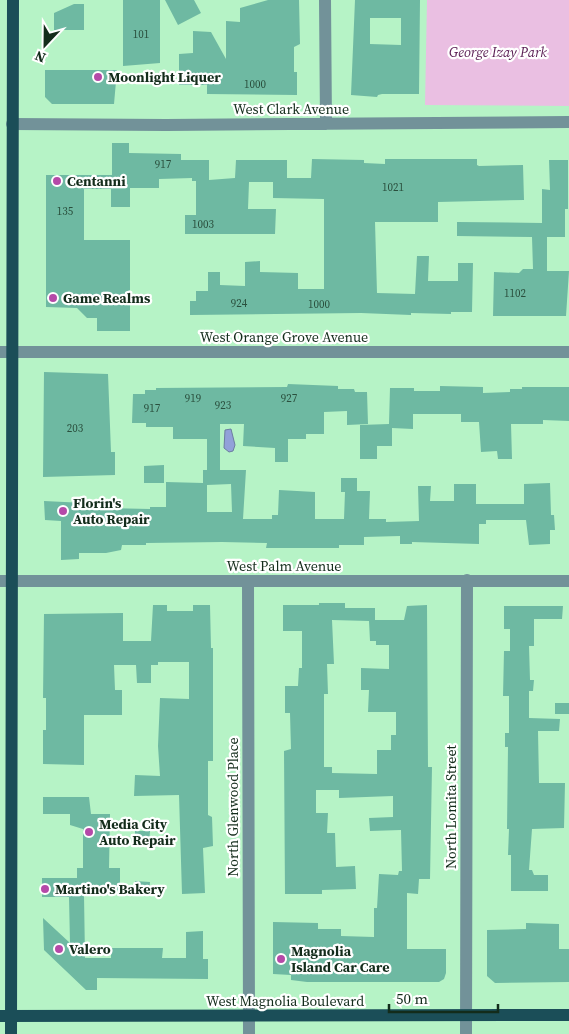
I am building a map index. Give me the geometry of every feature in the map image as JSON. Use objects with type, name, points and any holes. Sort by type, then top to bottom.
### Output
[{"type":"main road","points":[[0,4],[11,0],[14,352],[6,581],[6,1016],[11,1034]]},
{"type":"main road","name":"West Magnolia Boulevard","points":[[6,1016],[465,1017],[569,1015]]},
{"type":"street","points":[[325,0],[326,124]]},
{"type":"street","name":"West Clark Avenue","points":[[12,124],[569,122]]},
{"type":"street","name":"West Orange Grove Avenue","points":[[0,352],[569,352]]},
{"type":"street","name":"North Lomita Street","points":[[466,1034],[467,580]]},
{"type":"street","name":"West Palm Avenue","points":[[6,581],[569,581]]},
{"type":"street","name":"North Glenwood Place","points":[[248,581],[249,1034]]},
{"type":"green space","name":"George Izay Park","points":[[427,0],[569,0],[569,106],[425,105]]},
{"type":"water","points":[[231,429],[235,445],[233,451],[229,452],[224,448],[225,430]]},
{"type":"building","points":[[123,0],[160,0],[160,63],[123,66]]},
{"type":"building","points":[[165,0],[194,0],[201,13],[178,25]]},
{"type":"building","points":[[268,0],[299,0],[300,44],[294,47],[294,72],[297,72],[297,95],[207,94],[207,85],[179,85],[179,54],[193,53],[193,31],[211,32],[226,59],[226,21],[240,22],[240,8]]},
{"type":"building","points":[[355,0],[420,0],[419,94],[382,94],[377,97],[351,95]],"holes":[[[370,18],[401,18],[401,45],[370,44]]]},
{"type":"building","points":[[74,4],[84,4],[84,30],[54,30],[54,13]]},
{"type":"building","points":[[45,70],[117,70],[114,104],[52,104],[45,97]]},
{"type":"building","points":[[112,143],[129,143],[129,153],[181,154],[181,160],[209,160],[209,180],[235,178],[236,160],[287,160],[287,178],[311,178],[312,159],[364,160],[364,163],[385,164],[385,159],[477,159],[477,165],[479,166],[523,165],[524,200],[438,202],[438,222],[375,222],[377,293],[415,294],[417,256],[429,256],[428,281],[458,281],[458,263],[473,263],[472,312],[451,312],[451,314],[411,313],[411,315],[361,313],[190,315],[190,301],[196,301],[196,291],[208,291],[208,272],[220,272],[220,285],[245,286],[245,262],[260,261],[260,272],[298,273],[298,289],[324,289],[324,199],[273,198],[273,182],[249,182],[248,209],[276,209],[275,234],[185,234],[185,215],[196,215],[196,181],[192,181],[192,178],[159,179],[159,188],[130,188],[130,207],[111,207],[111,189],[84,189],[84,240],[130,240],[130,331],[97,331],[97,318],[87,318],[77,308],[46,307],[46,175],[112,175]]},
{"type":"building","points":[[549,160],[568,160],[568,209],[565,209],[565,237],[547,237],[547,271],[569,271],[566,316],[493,316],[494,272],[519,273],[523,269],[533,269],[532,237],[457,236],[457,222],[542,223],[542,189],[550,190]]},
{"type":"building","points":[[44,372],[108,374],[111,452],[115,452],[115,475],[43,477]]},
{"type":"building","points":[[288,384],[338,386],[338,389],[354,389],[355,392],[367,392],[368,424],[347,425],[347,411],[324,412],[324,434],[306,434],[306,439],[288,439],[288,462],[275,462],[275,448],[243,446],[244,424],[220,424],[220,470],[246,470],[243,519],[272,519],[272,515],[278,515],[279,490],[315,492],[315,519],[344,519],[345,492],[341,492],[341,478],[357,478],[357,491],[370,491],[369,519],[386,519],[386,522],[419,521],[418,486],[431,486],[430,501],[454,501],[454,484],[476,484],[476,504],[524,504],[524,484],[550,483],[551,515],[554,515],[555,530],[550,530],[550,544],[529,545],[526,520],[486,520],[486,524],[479,524],[479,544],[412,542],[412,544],[400,544],[400,536],[364,537],[364,545],[339,545],[339,548],[266,548],[267,543],[146,543],[146,545],[122,545],[121,550],[106,553],[79,553],[79,559],[61,560],[61,521],[45,520],[44,501],[105,504],[105,508],[150,509],[150,507],[166,507],[166,482],[203,483],[203,470],[207,470],[207,439],[173,439],[173,427],[146,427],[146,423],[132,423],[133,394],[145,394],[145,390],[156,390],[156,388],[287,387]],"holes":[[[231,484],[232,512],[207,512],[207,485]]]},
{"type":"building","points":[[440,386],[483,387],[483,393],[510,392],[510,389],[522,389],[522,387],[569,387],[569,421],[543,420],[543,424],[511,424],[512,459],[498,459],[497,451],[481,452],[479,422],[461,422],[461,414],[413,414],[413,429],[392,428],[392,446],[377,446],[377,459],[360,459],[360,425],[389,424],[390,388],[414,388],[414,391],[440,391]]},
{"type":"building","points":[[164,465],[164,483],[144,483],[144,466]]},
{"type":"building","points":[[319,603],[345,603],[345,608],[375,608],[375,620],[404,620],[407,606],[427,605],[428,767],[432,767],[430,879],[419,879],[418,894],[407,893],[407,949],[446,949],[446,973],[444,979],[439,982],[307,982],[291,980],[291,975],[273,974],[273,922],[318,923],[318,929],[341,929],[341,936],[374,937],[374,908],[377,908],[379,874],[398,875],[399,871],[402,871],[401,830],[370,831],[369,818],[393,817],[393,796],[339,798],[339,790],[316,790],[316,813],[328,813],[327,833],[335,833],[336,867],[355,866],[356,889],[322,890],[322,894],[285,894],[284,751],[291,749],[290,713],[285,713],[285,686],[298,686],[299,668],[302,668],[302,631],[283,631],[283,605],[319,605]],"holes":[[[332,620],[369,621],[370,641],[376,641],[376,645],[389,645],[389,669],[361,668],[361,690],[369,690],[368,712],[396,712],[396,735],[391,735],[391,750],[377,750],[377,774],[332,773],[332,767],[324,767],[324,694],[328,694],[327,664],[334,664]]]},
{"type":"building","points":[[153,605],[167,605],[167,611],[193,611],[193,605],[210,605],[211,648],[213,648],[213,761],[208,761],[208,815],[212,817],[213,846],[203,848],[205,893],[182,894],[179,795],[134,796],[135,775],[160,776],[158,746],[160,698],[189,699],[189,662],[158,662],[158,665],[151,665],[151,683],[137,683],[136,665],[114,665],[115,690],[122,690],[122,715],[84,715],[84,765],[43,764],[43,730],[46,730],[46,698],[43,698],[44,614],[123,613],[123,641],[151,641]]},
{"type":"building","points":[[504,606],[563,606],[562,619],[534,619],[534,646],[529,646],[530,680],[534,680],[533,691],[529,691],[529,718],[560,719],[559,731],[538,731],[539,783],[565,783],[564,828],[532,829],[529,870],[532,870],[534,875],[548,875],[548,891],[511,891],[511,855],[508,855],[509,829],[507,829],[508,747],[505,747],[505,733],[509,733],[509,696],[503,696],[504,651],[510,651],[510,629],[504,629]]},
{"type":"building","points":[[555,703],[569,703],[569,714],[555,714]]},
{"type":"building","points":[[43,797],[89,797],[91,814],[110,814],[109,868],[120,868],[120,888],[113,895],[84,895],[85,958],[111,958],[111,948],[163,948],[162,958],[186,958],[186,932],[203,931],[203,959],[208,959],[208,979],[97,978],[97,990],[86,990],[44,950],[43,918],[70,943],[69,897],[42,897],[42,878],[77,878],[77,868],[83,868],[83,829],[70,825],[70,814],[43,814]]},
{"type":"building","points":[[135,831],[150,831],[149,845],[135,845]]},
{"type":"building","points":[[135,881],[150,882],[149,895],[135,894]]},
{"type":"building","points":[[526,923],[559,924],[559,949],[569,949],[569,982],[495,983],[487,976],[487,930],[526,929]]},
{"type":"place","name":"Moonlight Liquer","points":[[98,77]]},
{"type":"place","name":"Centanni","points":[[57,181]]},
{"type":"place","name":"Game Realms","points":[[53,298]]},
{"type":"place","name":"Florin's Auto Repair","points":[[63,511]]},
{"type":"place","name":"Media City Auto Repair","points":[[89,832]]},
{"type":"place","name":"Martino's Bakery","points":[[45,889]]},
{"type":"place","name":"Valero","points":[[59,949]]},
{"type":"place","name":"Magnolia Island Car Care","points":[[281,959]]}]
